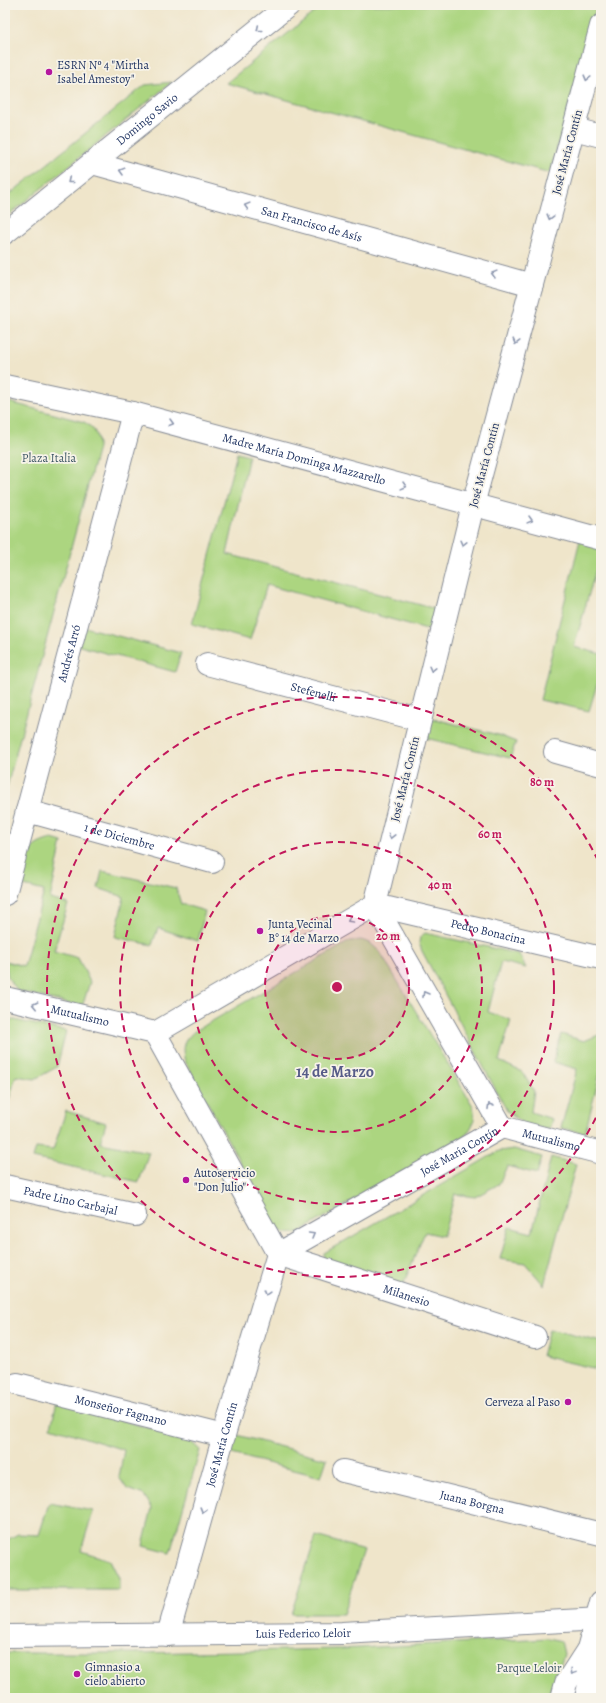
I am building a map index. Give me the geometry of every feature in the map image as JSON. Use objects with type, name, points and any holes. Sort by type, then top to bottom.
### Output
[{"type":"street","name":"Domingo Savio","points":[[5,233],[289,5]]},
{"type":"street","name":"José María Contín","points":[[168,1635],[224,1436],[278,1254],[502,1127],[374,905],[473,505],[601,26]]},
{"type":"street","points":[[574,129],[601,136]]},
{"type":"street","name":"San Francisco de Asís","points":[[92,163],[532,285]]},
{"type":"street","name":"Madre María Dominga Mazzarello","points":[[5,386],[133,413],[601,539]]},
{"type":"street","name":"Andrés Arró","points":[[5,894],[133,413]]},
{"type":"street","name":"Stefenelli","points":[[207,664],[420,720]]},
{"type":"street","points":[[555,752],[601,765]]},
{"type":"street","name":"1 de Diciembre","points":[[27,812],[212,862]]},
{"type":"street","points":[[278,1254],[155,1032],[374,905]]},
{"type":"street","name":"Pedro Bonacina","points":[[374,905],[601,958]]},
{"type":"street","name":"Mutualismo","points":[[5,998],[155,1032]]},
{"type":"street","name":"Mutualismo","points":[[502,1127],[601,1153]]},
{"type":"street","name":"Padre Lino Carbajal","points":[[5,1186],[136,1215]]},
{"type":"street","name":"Milanesio","points":[[278,1254],[535,1337]]},
{"type":"street","name":"Monseñor Fagnano","points":[[17,1384],[224,1436]]},
{"type":"street","name":"Juana Borgna","points":[[343,1471],[601,1534]]},
{"type":"street","points":[[562,1698],[566,1682],[588,1649],[599,1613]]},
{"type":"street","name":"Luis Federico Leloir","points":[[5,1636],[342,1633],[599,1613]]},
{"type":"street","points":[[586,1698],[592,1672],[588,1649]]},
{"type":"green space","points":[[323,5],[597,5],[550,173],[226,83]]},
{"type":"green space","points":[[172,82],[5,218],[5,198],[145,85]]},
{"type":"green space","name":"Plaza Italia","points":[[5,401],[84,422],[95,432],[98,448],[5,794]]},
{"type":"green space","points":[[237,453],[249,456],[227,554],[440,610],[434,631],[267,585],[250,640],[192,624]]},
{"type":"green space","points":[[580,540],[601,545],[601,551],[574,647],[601,654],[601,679],[599,678],[589,711],[540,700]]},
{"type":"green space","points":[[81,626],[181,653],[175,672],[76,645]]},
{"type":"green space","points":[[427,717],[498,735],[516,742],[510,758],[421,737]]},
{"type":"green space","points":[[52,839],[62,842],[50,899],[68,904],[54,951],[78,958],[90,982],[82,1007],[18,991],[8,978],[5,961],[24,966],[44,891],[20,885],[25,861],[27,855],[36,845]]},
{"type":"green space","points":[[102,871],[176,888],[181,904],[205,911],[198,941],[158,928],[152,945],[115,937],[124,897],[98,888]]},
{"type":"green space","points":[[425,933],[519,954],[526,968],[501,962],[488,1012],[511,1020],[499,1061],[522,1072],[534,1091],[531,1112],[552,1119],[549,1130],[522,1123],[507,1111],[422,951],[419,943],[420,937]]},
{"type":"green space","points":[[361,940],[370,943],[380,952],[473,1106],[474,1122],[466,1135],[299,1232],[285,1233],[274,1225],[185,1061],[183,1051],[184,1044],[195,1031],[350,941]]},
{"type":"green space","points":[[5,1018],[66,1031],[57,1067],[35,1079],[16,1076],[5,1113]]},
{"type":"green space","points":[[561,1034],[584,1041],[601,1034],[601,1069],[585,1133],[561,1128],[577,1069],[553,1062]]},
{"type":"green space","points":[[66,1111],[106,1123],[100,1143],[149,1152],[139,1182],[33,1158],[36,1148],[53,1150]]},
{"type":"green space","points":[[514,1149],[542,1157],[537,1174],[507,1166],[499,1184],[475,1197],[455,1194],[443,1236],[425,1232],[402,1287],[323,1260],[324,1253],[499,1151]]},
{"type":"green space","points":[[551,1157],[576,1164],[544,1285],[525,1263],[500,1259],[509,1227],[532,1233]]},
{"type":"green space","points":[[549,1329],[601,1342],[601,1370],[542,1356]]},
{"type":"green space","points":[[57,1402],[188,1439],[200,1450],[170,1553],[143,1546],[152,1508],[144,1495],[127,1489],[119,1477],[124,1450],[51,1427]]},
{"type":"green space","points":[[233,1434],[327,1459],[321,1477],[228,1453]]},
{"type":"green space","points":[[49,1503],[93,1511],[81,1551],[110,1560],[119,1578],[119,1590],[5,1590],[5,1541],[18,1534],[39,1535]]},
{"type":"green space","points":[[316,1536],[364,1550],[343,1614],[291,1614]]},
{"type":"green space","name":"Parque Leloir","points":[[549,1638],[561,1641],[564,1654],[550,1698],[5,1698],[5,1653],[140,1653],[340,1649]]},
{"type":"place","name":"ESRN Nº 4 \"Mirtha Isabel Amestoy\"","points":[[49,72]]},
{"type":"place","name":"Junta Vecinal B° 14 de Marzo","points":[[260,931]]},
{"type":"place","name":"Autoservicio \"Don Julio\"","points":[[186,1180]]},
{"type":"place","name":"Cerveza al Paso","points":[[568,1402]]},
{"type":"place","name":"Gimnasio a cielo abierto","points":[[77,1674]]},
{"type":"district","name":"14 de Marzo","points":[[335,1072]]}]
